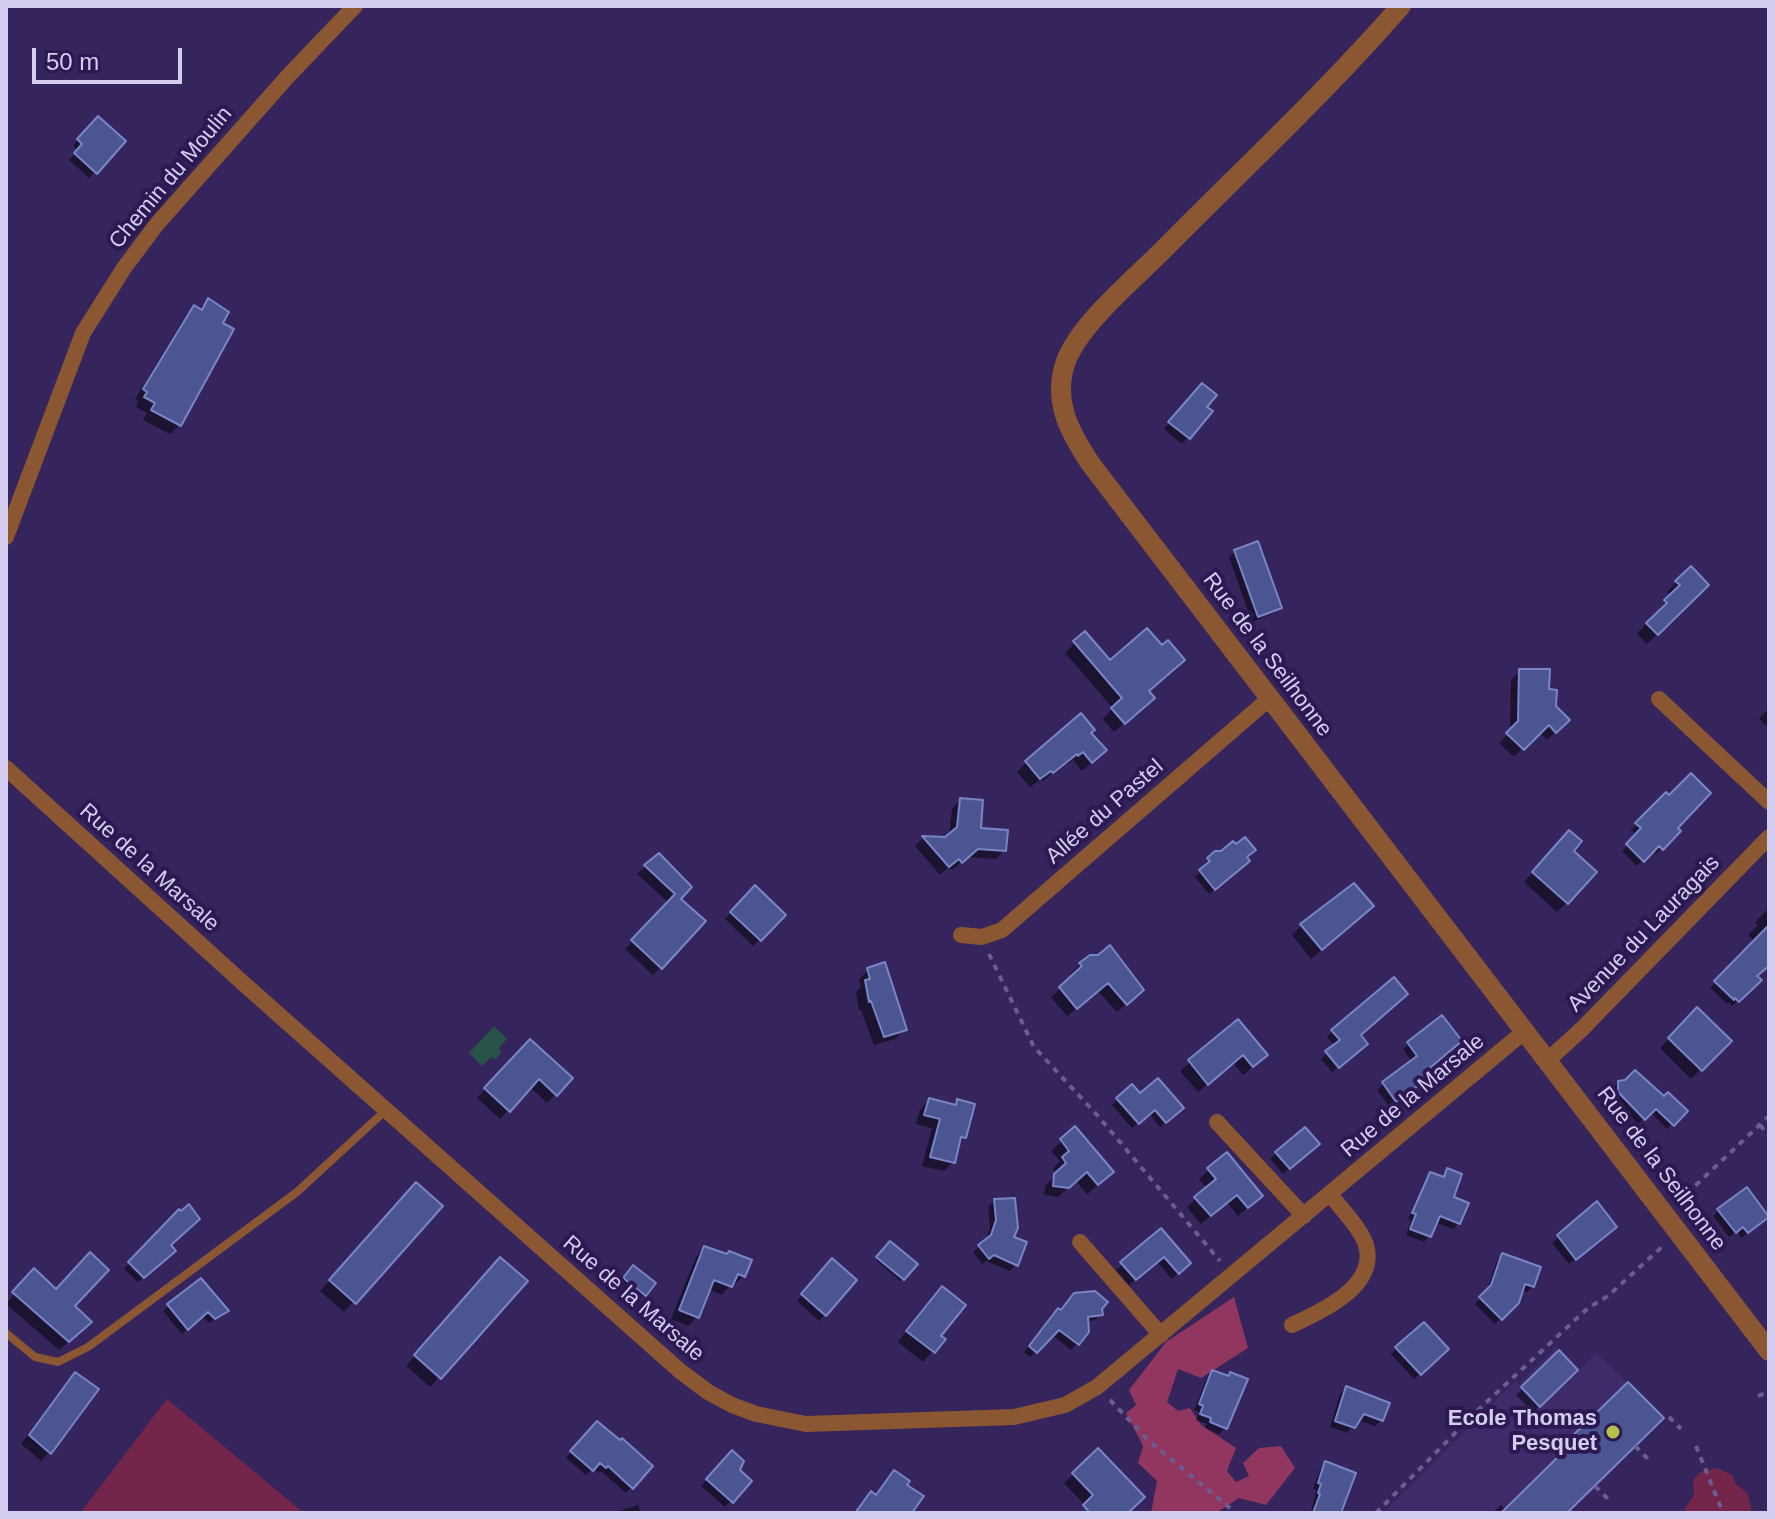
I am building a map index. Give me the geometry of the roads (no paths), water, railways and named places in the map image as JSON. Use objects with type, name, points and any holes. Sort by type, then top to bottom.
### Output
[{"type":"street","name":"Chemin du Moulin","points":[[6,537],[71,361],[83,333],[109,291],[157,224],[289,75],[355,6]]},
{"type":"street","name":"Rue de la Seilhonne","points":[[1401,6],[1322,92],[1098,315],[1067,359],[1061,380],[1060,401],[1066,423],[1090,463],[1769,1351]]},
{"type":"street","name":"Allée du Pastel","points":[[961,935],[982,937],[1002,930],[1270,698]]},
{"type":"street","points":[[1659,699],[1769,802]]},
{"type":"street","name":"Rue de la Marsale","points":[[6,768],[680,1371],[732,1405],[756,1414],[806,1424],[1014,1417],[1065,1405],[1097,1387],[1161,1335],[1525,1031]]},
{"type":"street","name":"Avenue du Lauragais","points":[[1548,1060],[1769,837]]},
{"type":"street","points":[[1217,1122],[1304,1216]]},
{"type":"street","points":[[1292,1325],[1336,1302],[1361,1277],[1366,1262],[1366,1246],[1330,1194]]},
{"type":"street","points":[[1080,1242],[1161,1335]]},
{"type":"lane","points":[[6,1333],[35,1357],[58,1362],[88,1347],[297,1192],[387,1109]]},
{"type":"place","name":"Ecole Thomas Pesquet","points":[[1613,1432]]}]
